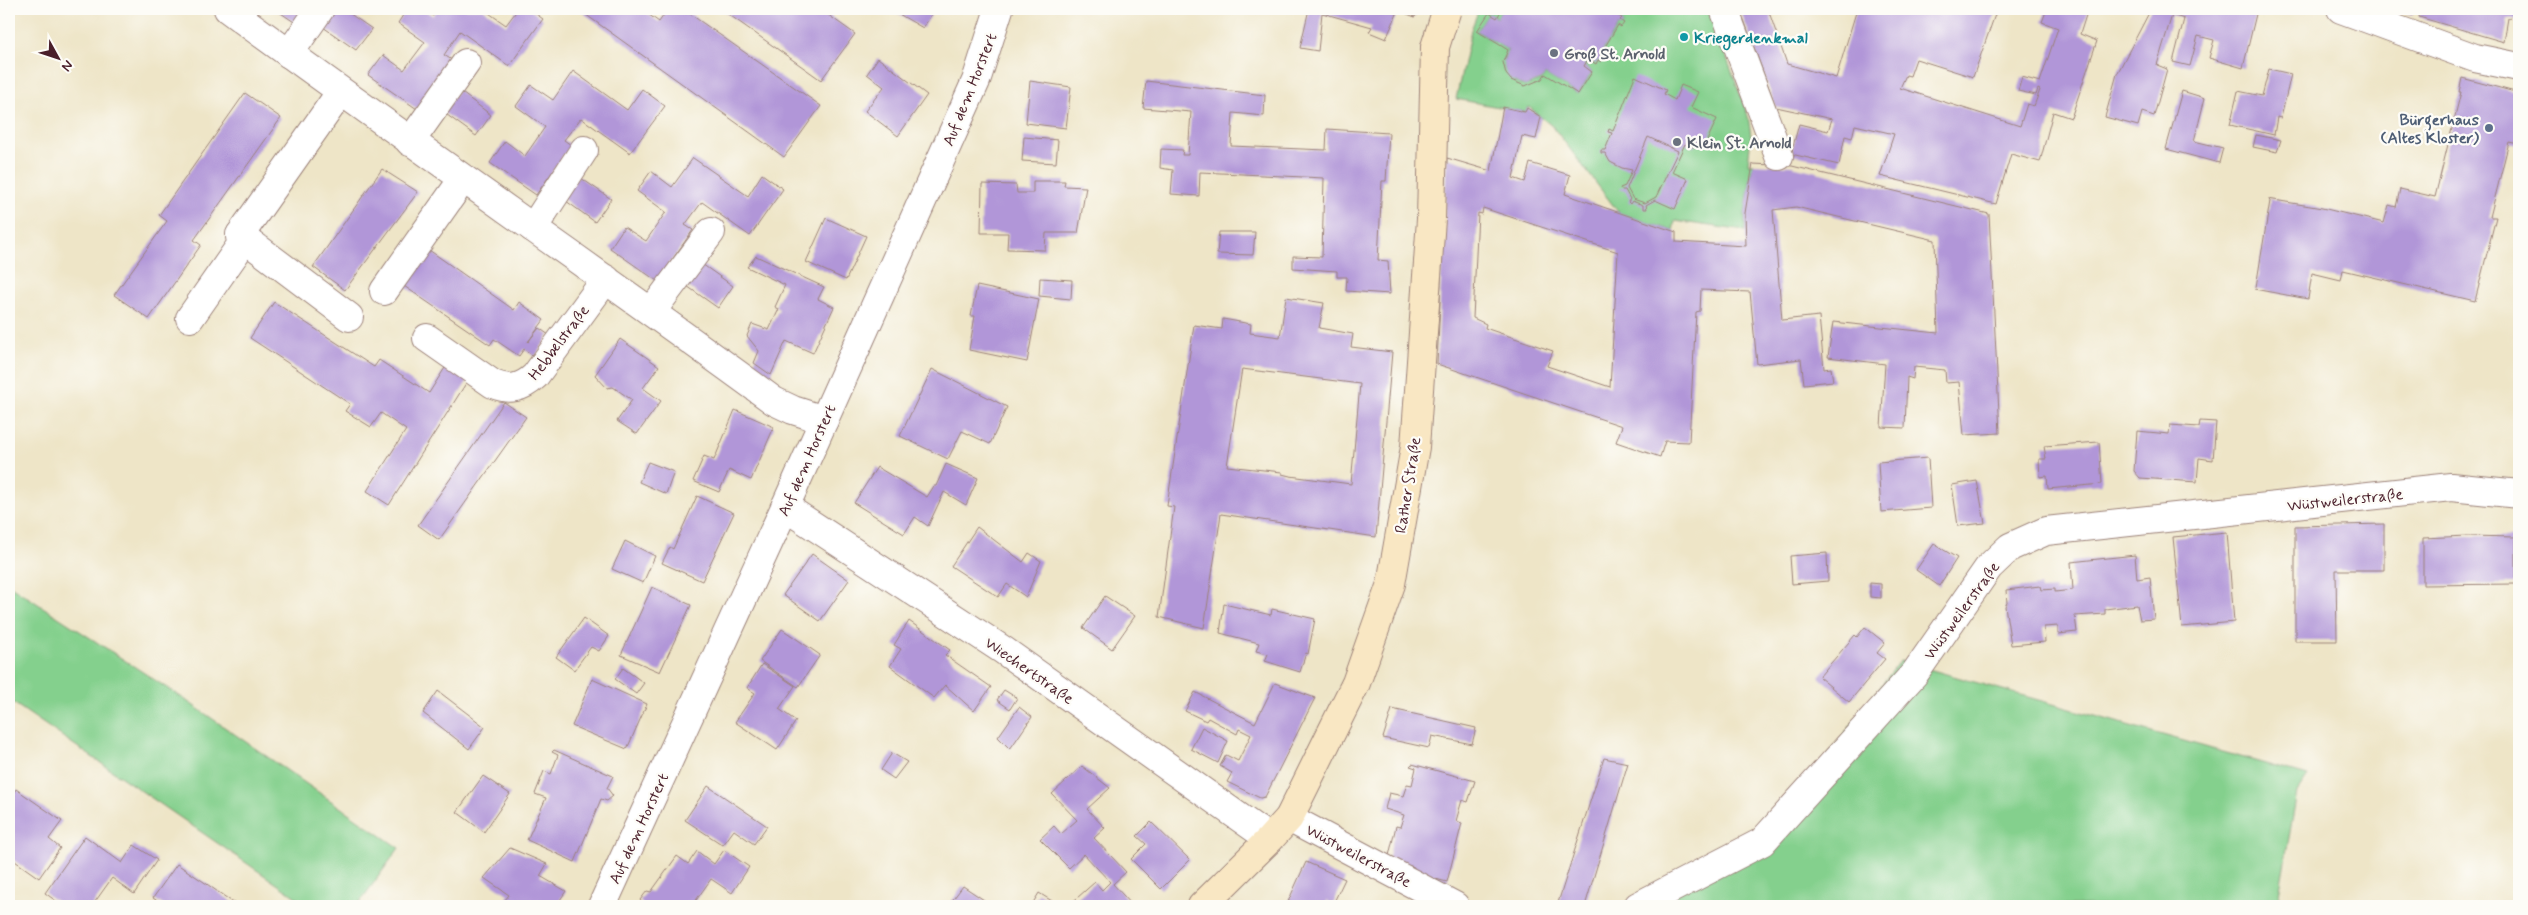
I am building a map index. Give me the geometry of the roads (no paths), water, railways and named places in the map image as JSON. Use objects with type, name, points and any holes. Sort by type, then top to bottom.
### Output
[{"type":"main road","name":"Rather Straße","points":[[1202,906],[1289,818],[1356,683],[1391,584],[1414,447],[1431,219],[1436,47],[1447,9]]},
{"type":"street","points":[[228,9],[340,93],[652,311],[774,401],[793,410],[824,420]]},
{"type":"street","points":[[289,54],[320,9]]},
{"type":"street","name":"Auf dem Horstert","points":[[602,906],[785,507],[976,81],[998,9]]},
{"type":"street","points":[[1724,9],[1779,156]]},
{"type":"street","points":[[2341,9],[2476,58],[2519,67]]},
{"type":"street","points":[[410,142],[466,63]]},
{"type":"street","points":[[190,318],[242,245],[240,235],[340,93]]},
{"type":"street","points":[[533,228],[584,150]]},
{"type":"street","points":[[384,291],[463,179]]},
{"type":"street","points":[[652,311],[710,232]]},
{"type":"street","points":[[240,235],[349,317]]},
{"type":"street","name":"Hebbelstraße","points":[[427,338],[493,384],[504,389],[525,384],[535,376],[606,279]]},
{"type":"street","name":"Wüstweilerstraße","points":[[1638,906],[1762,842],[1915,673],[1989,568],[2010,547],[2046,531],[2451,488],[2519,494]]},
{"type":"street","name":"Wiechertstraße","points":[[785,507],[1003,650],[1270,839]]},
{"type":"street","name":"Wüstweilerstraße","points":[[1289,818],[1455,906]]},
{"type":"place","name":"Kriegerdenkmal","points":[[1684,37]]},
{"type":"place","name":"Groß St. Arnold","points":[[1554,53]]},
{"type":"place","name":"Bürgerhaus (Altes Kloster)","points":[[2489,128]]},
{"type":"place","name":"Klein St. Arnold","points":[[1677,142]]}]
